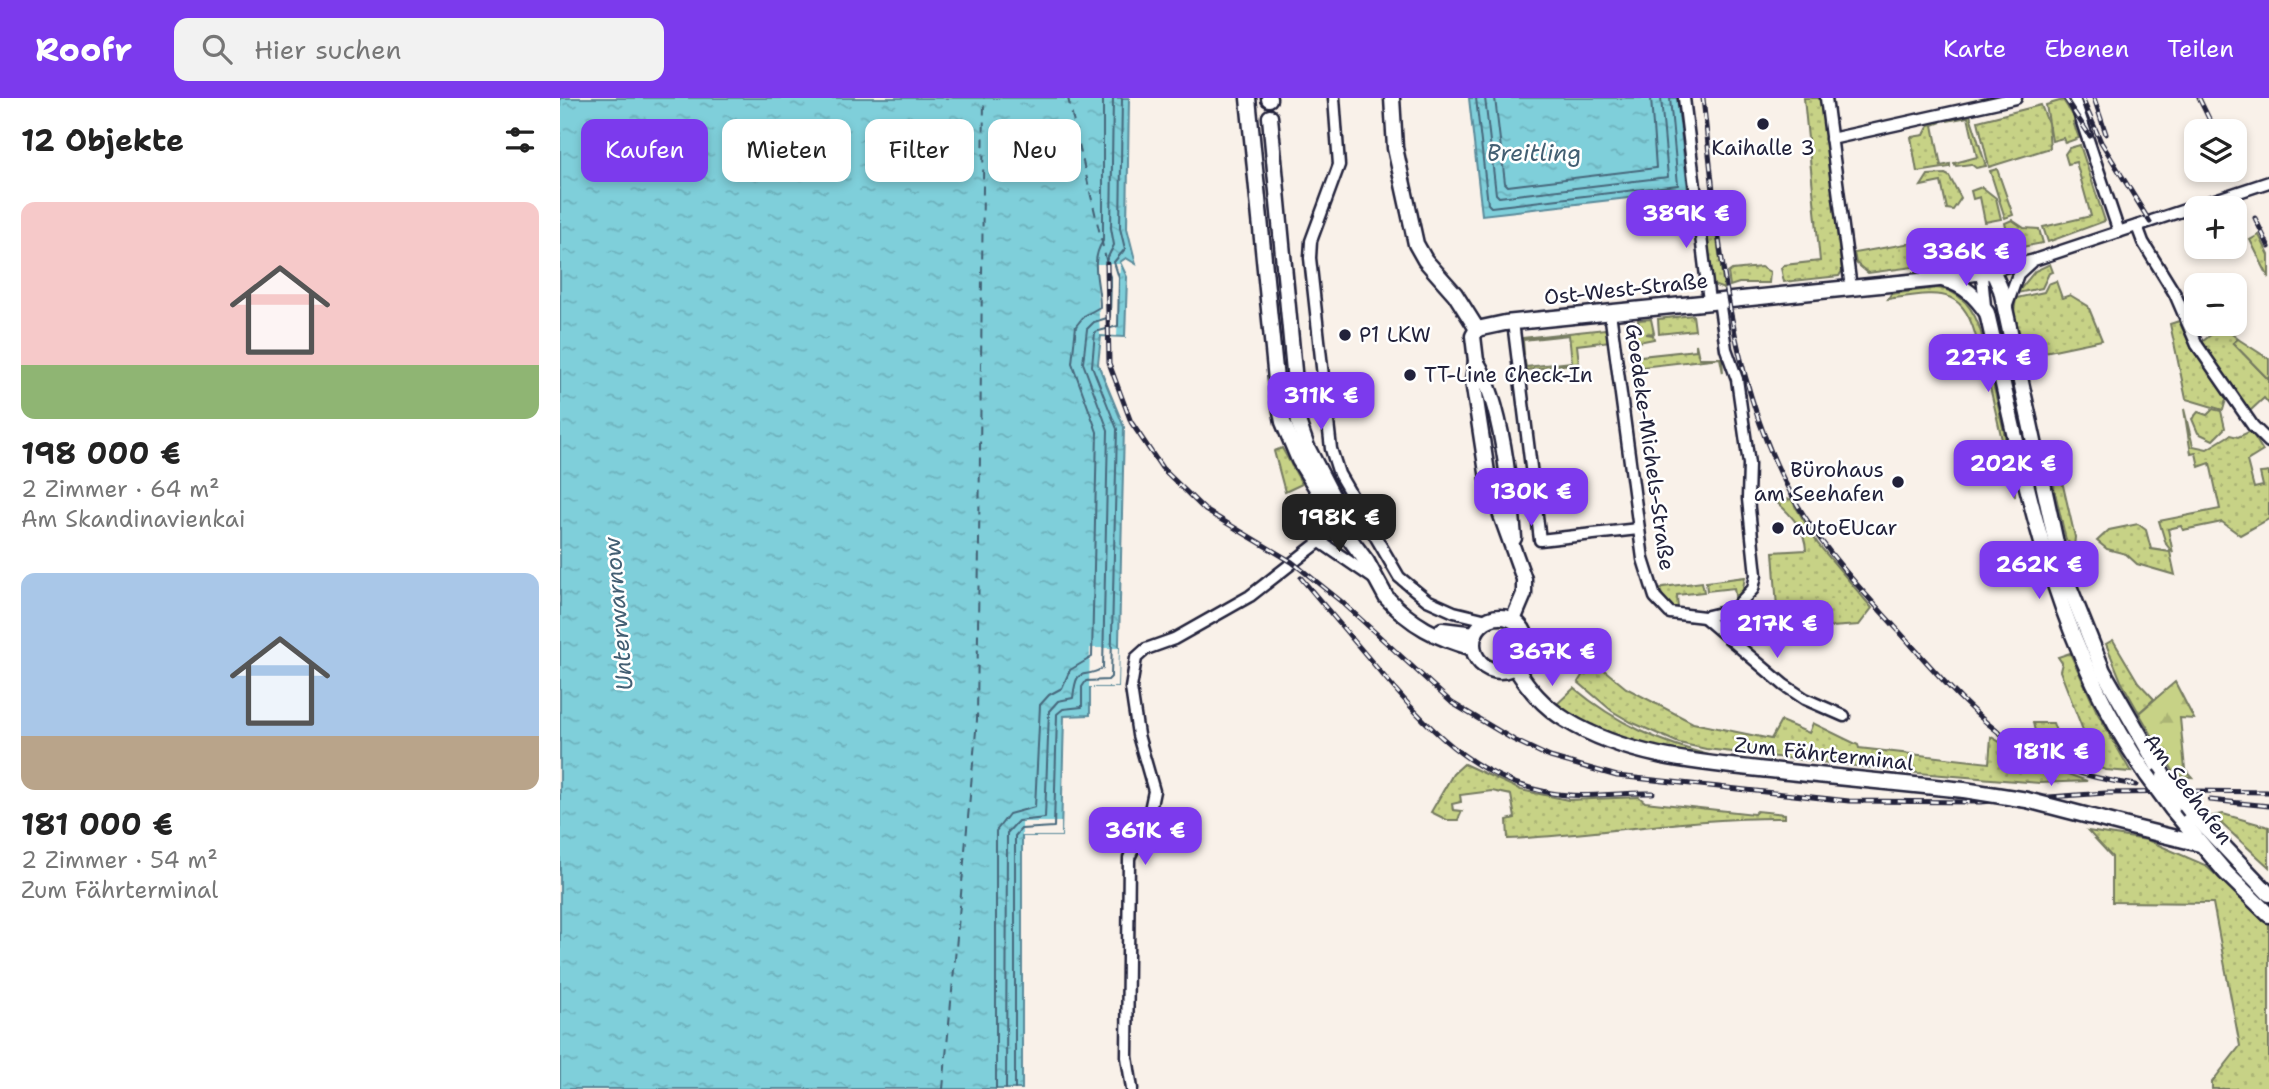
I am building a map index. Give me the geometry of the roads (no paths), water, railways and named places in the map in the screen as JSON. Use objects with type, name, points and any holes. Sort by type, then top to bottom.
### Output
[{"type":"street","points":[[1248,98],[1278,401],[1289,443],[1395,597],[1415,616],[1440,630],[1474,641]]},
{"type":"street","points":[[1334,98],[1339,165],[1311,241],[1310,267],[1331,449],[1339,474],[1399,578],[1427,600],[1454,612],[1487,620],[1500,617],[1513,620],[1522,628],[1527,640],[1526,652],[1515,667],[1503,671],[1486,667],[1478,659],[1474,641],[1487,620]]},
{"type":"street","points":[[1392,98],[1395,148],[1416,244],[1477,329],[1473,336],[1476,361],[1487,379],[1496,413],[1515,547],[1524,589],[1513,620]]},
{"type":"street","name":"Goedeke-Michels-Straße","points":[[1610,312],[1643,559],[1660,604],[1670,613],[1703,617],[1733,610],[1753,589],[1756,575],[1748,499],[1749,464],[1737,379],[1714,301],[1684,98]]},
{"type":"street","points":[[1826,98],[1851,288]]},
{"type":"street","points":[[1831,139],[2015,98]]},
{"type":"street","points":[[2074,98],[2119,232]]},
{"type":"street","points":[[1270,117],[1299,424],[1307,447],[1343,524],[1393,605],[1416,626],[1433,635],[1474,641]]},
{"type":"street","name":"Ost-West-Straße","points":[[1477,329],[1513,322],[1939,279],[1987,271],[2031,261],[2269,182]]},
{"type":"street","points":[[2137,226],[2143,242],[2175,295],[2197,345],[2253,426],[2269,442]]},
{"type":"street","name":"Am Seehafen","points":[[2004,318],[2011,287],[2018,274],[2031,261]]},
{"type":"street","name":"Am Seehafen","points":[[2269,894],[2233,859],[2164,777],[2079,635],[2057,552],[1997,281],[1987,271],[1982,276],[1981,284],[2044,555],[2079,635],[2104,706],[2147,775],[2172,809],[2226,873],[2269,915]]},
{"type":"street","points":[[1939,279],[1959,284],[1987,313]]},
{"type":"street","points":[[1513,322],[1540,540],[1638,529]]},
{"type":"street","points":[[1132,1089],[1126,1057],[1129,858],[1149,815],[1154,791],[1138,735],[1132,671],[1136,658],[1146,649],[1174,639],[1250,596],[1343,524]]},
{"type":"street","points":[[1319,541],[1377,581]]},
{"type":"street","points":[[1703,617],[1784,685],[1805,699],[1844,716]]},
{"type":"street","name":"Zum Fährterminal","points":[[1515,667],[1532,693],[1555,713],[1589,731],[1644,751],[1710,764],[1964,790],[2027,800],[2202,844],[2233,859]]},
{"type":"street","name":"Zum Fährterminal","points":[[2154,834],[2204,857],[2226,873]]},
{"type":"water","name":"Unterwarnow","points":[[560,98],[1129,98],[1127,228],[1136,264],[1126,258],[1120,262],[1127,277],[1125,337],[1101,336],[1098,364],[1124,427],[1118,687],[1090,687],[1090,715],[1064,716],[1061,836],[1022,836],[1022,1089],[560,1089]]},
{"type":"water","name":"Breitling","points":[[1469,98],[1677,98],[1688,191],[1482,215]]},
{"type":"railway","points":[[1703,98],[1722,259],[1743,369],[1759,421],[1779,471],[1805,517],[1856,584],[1939,676],[1986,722],[2036,756],[2064,768],[2136,785]]},
{"type":"railway","points":[[2065,98],[2090,136]]},
{"type":"railway","points":[[2082,98],[2101,142],[2150,222]]},
{"type":"railway","points":[[2094,98],[2106,134]]},
{"type":"railway","points":[[2199,98],[2209,119]]},
{"type":"railway","points":[[2255,218],[2269,247]]},
{"type":"railway","points":[[1107,264],[1109,363],[1131,422],[1162,468],[1205,510],[1292,562],[1343,603],[1452,703],[1514,740],[1550,757],[1617,776],[1849,801],[1980,802],[2106,793],[2199,792]]},
{"type":"railway","points":[[1301,578],[1414,710],[1453,747],[1475,763],[1523,786],[1551,793],[1653,793]]},
{"type":"railway","points":[[2192,791],[2269,792]]},
{"type":"railway","points":[[2210,800],[2269,806]]},
{"type":"place","name":"Kaihalle 3","points":[[1763,124]]},
{"type":"place","name":"P1 LKW","points":[[1345,335]]},
{"type":"place","name":"TT-Line Check-In","points":[[1410,375]]},
{"type":"place","name":"Bürohaus am Seehafen","points":[[1898,482]]},
{"type":"place","name":"autoEUcar","points":[[1778,528]]}]
